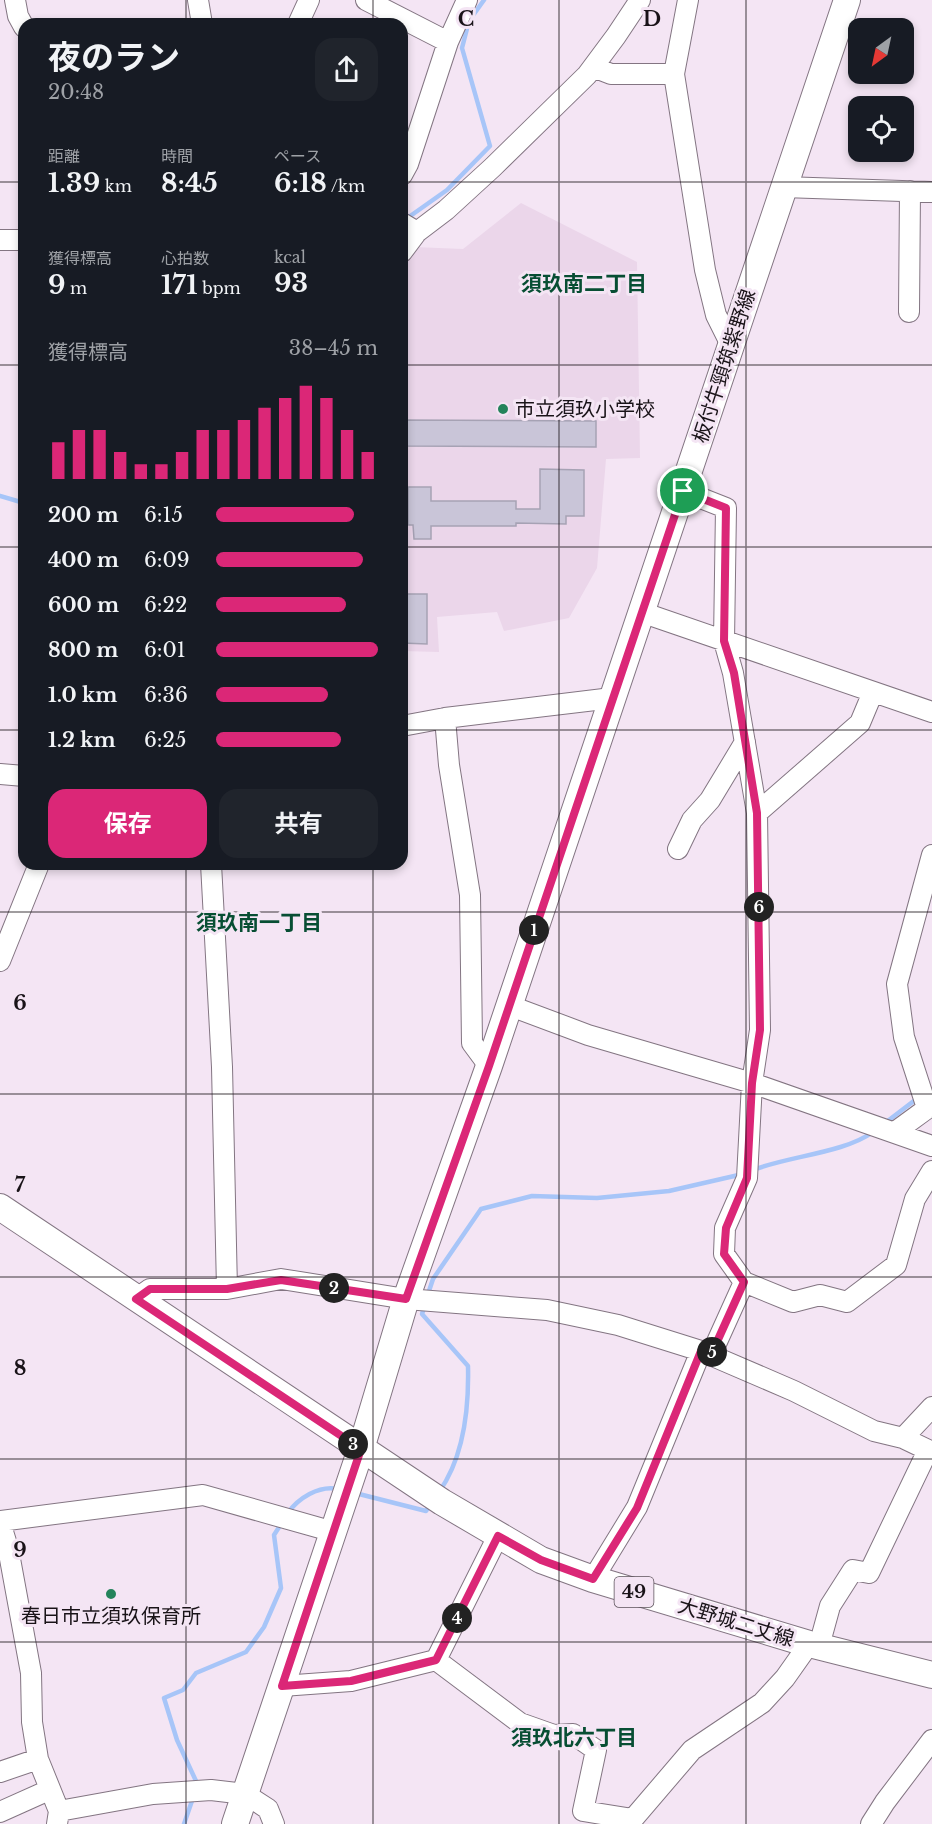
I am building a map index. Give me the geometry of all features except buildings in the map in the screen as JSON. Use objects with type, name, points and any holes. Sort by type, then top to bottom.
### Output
[{"type":"main road","name":"板付牛頸筑紫野線","points":[[236,1824],[361,1449],[406,1299],[489,1066],[847,0]]},
{"type":"main road","name":"大野城二丈線","points":[[0,1207],[442,1502],[541,1560],[593,1579],[814,1645],[932,1676]]},
{"type":"street","points":[[15,0],[19,18]]},
{"type":"street","points":[[198,0],[201,18]]},
{"type":"street","points":[[301,18],[309,0]]},
{"type":"street","points":[[366,0],[401,18]]},
{"type":"street","points":[[408,164],[448,42],[467,0]]},
{"type":"street","points":[[409,227],[446,210],[545,118],[594,67],[640,0]]},
{"type":"street","points":[[688,0],[674,74],[705,270],[716,315],[731,345]]},
{"type":"street","points":[[408,22],[448,42]]},
{"type":"street","points":[[594,67],[611,74],[674,74]]},
{"type":"street","points":[[783,187],[932,192]]},
{"type":"street","points":[[909,312],[910,191]]},
{"type":"street","points":[[0,240],[18,240]]},
{"type":"street","points":[[683,491],[726,508],[724,641],[734,673],[757,813],[760,1030],[752,1083],[747,1178],[726,1228],[724,1254],[744,1282],[793,1302],[820,1295],[847,1302],[896,1265],[915,1198],[932,1171]]},
{"type":"street","points":[[641,612],[932,712]]},
{"type":"street","points":[[757,813],[860,723],[873,692]]},
{"type":"street","points":[[408,725],[445,718],[612,698]]},
{"type":"street","points":[[445,718],[448,765],[470,895],[472,1043],[489,1066]]},
{"type":"street","points":[[678,849],[692,820],[710,800],[745,742]]},
{"type":"street","points":[[0,774],[18,776]]},
{"type":"street","points":[[895,1132],[930,1106],[904,1037],[897,984],[932,855]]},
{"type":"street","points":[[0,961],[37,870]]},
{"type":"street","points":[[211,870],[222,1067],[227,1289]]},
{"type":"street","points":[[508,1005],[588,1035],[752,1083],[932,1146]]},
{"type":"street","points":[[136,1299],[150,1289],[227,1289],[281,1280],[406,1299],[547,1310],[618,1325],[706,1353],[794,1391],[874,1431],[903,1438],[928,1450],[869,1573],[853,1570],[830,1606],[814,1645],[762,1703],[692,1750],[633,1822],[580,1817],[596,1750],[573,1734],[554,1735],[520,1723],[436,1660]]},
{"type":"street","points":[[593,1579],[637,1508],[706,1353],[744,1282]]},
{"type":"street","points":[[903,1438],[932,1407]]},
{"type":"street","points":[[274,1824],[268,1809],[245,1794],[211,1790],[153,1794],[58,1818],[38,1759],[32,1722],[31,1673],[10,1558],[0,1521],[203,1495],[334,1532]]},
{"type":"street","points":[[282,1686],[351,1681],[436,1660],[498,1536]]},
{"type":"street","points":[[871,1824],[932,1740]]},
{"type":"street","points":[[0,1772],[38,1759]]},
{"type":"street","points":[[0,1812],[49,1790]]},
{"type":"shaded area","points":[[521,203],[637,262],[640,458],[606,459],[597,568],[569,618],[504,631],[497,612],[437,617],[439,652],[408,651],[408,259],[414,247],[463,249]]},
{"type":"waterway","points":[[408,218],[447,190],[490,146],[462,48],[469,21],[484,0]]},
{"type":"waterway","points":[[0,496],[18,501]]},
{"type":"waterway","points":[[885,1123],[919,1097]]},
{"type":"waterway","points":[[753,1170],[832,1150],[873,1132]]},
{"type":"waterway","points":[[428,1294],[433,1279],[481,1209],[532,1196],[597,1198],[669,1191],[743,1174]]},
{"type":"waterway","points":[[425,1305],[422,1314],[468,1366],[463,1432],[454,1463],[439,1492]]},
{"type":"waterway","points":[[287,1514],[303,1498],[316,1491],[338,1489]]},
{"type":"waterway","points":[[355,1493],[426,1511],[431,1504]]},
{"type":"waterway","points":[[195,1787],[196,1781],[177,1740],[164,1698],[183,1690],[196,1673],[246,1652],[264,1627],[281,1588],[274,1535],[283,1521]]},
{"type":"waterway","points":[[184,1824],[194,1795]]},
{"type":"place","name":"市立須玖小学校","points":[[503,409]]},
{"type":"place","name":"春日市立須玖保育所","points":[[111,1594]]},
{"type":"district","name":"須玖南二丁目","points":[[584,284]]},
{"type":"district","name":"須玖南一丁目","points":[[259,923]]},
{"type":"district","name":"須玖北六丁目","points":[[574,1738]]},
{"type":"route","points":[[683,491],[726,508],[724,641],[734,673],[757,813],[760,1030],[752,1083],[747,1178],[726,1228],[724,1254],[744,1282],[711,1355],[701,1351],[637,1508],[593,1579],[541,1560],[498,1536],[436,1660],[351,1681],[282,1686],[361,1449],[136,1299],[150,1289],[227,1289],[281,1280],[406,1299],[489,1066],[683,491]]}]
